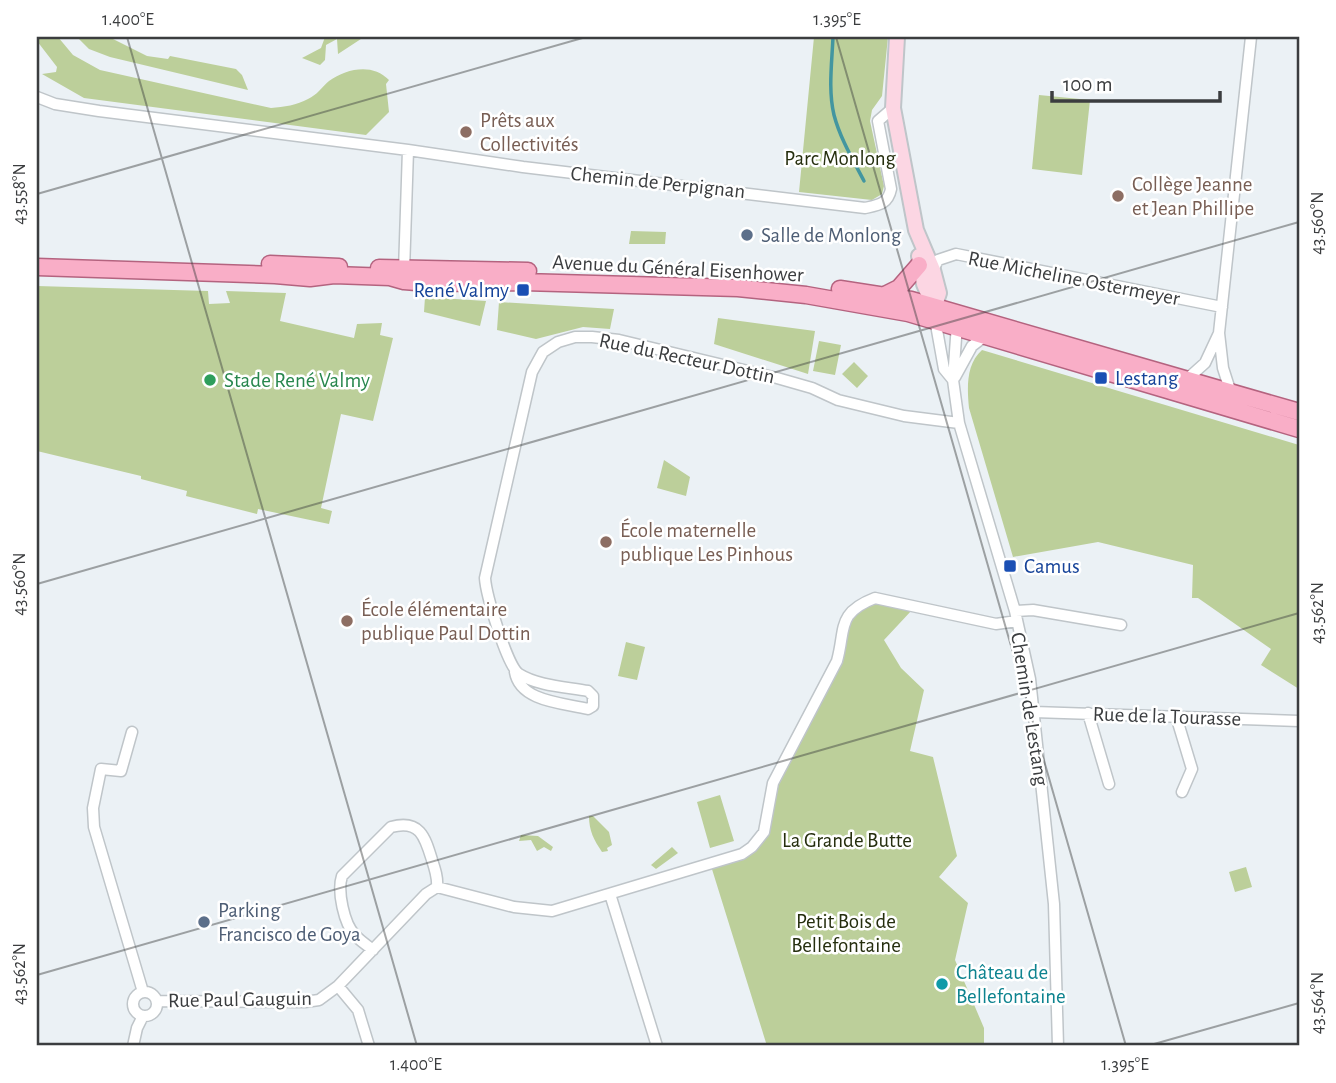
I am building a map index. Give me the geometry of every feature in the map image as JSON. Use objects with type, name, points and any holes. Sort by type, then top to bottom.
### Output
[{"type":"main road","name":"Avenue du Général Eisenhower","points":[[37,257],[523,282],[738,288],[853,302],[934,315],[1299,412]]},
{"type":"main road","name":"Avenue du Général Eisenhower","points":[[37,267],[310,278],[334,275],[751,278],[911,300],[934,315]]},
{"type":"main road","points":[[883,296],[899,288],[926,267]]},
{"type":"main road","name":"Avenue du Général Eisenhower","points":[[957,322],[985,336],[1299,429]]},
{"type":"street","name":"Chemin de Lestang","points":[[897,37],[892,108],[919,242],[926,267],[939,293],[934,315],[944,369],[953,380]]},
{"type":"street","points":[[1231,394],[1223,369],[1219,333],[1251,37]]},
{"type":"street","name":"Chemin de Perpignan","points":[[37,97],[55,104],[99,111],[408,149],[523,167],[865,208],[884,203],[889,198],[891,189],[878,121],[892,108]]},
{"type":"street","points":[[404,275],[408,149]]},
{"type":"street","name":"Rue Micheline Ostermeyer","points":[[926,267],[956,254],[1222,307]]},
{"type":"street","name":"Chemin de Lestang","points":[[957,322],[953,380],[959,423],[1016,616],[1029,671],[1054,904],[1059,1046]]},
{"type":"street","points":[[1186,380],[1205,363],[1219,333]]},
{"type":"street","points":[[953,380],[972,346],[985,336]]},
{"type":"street","name":"Rue du Recteur Dottin","points":[[515,672],[489,601],[485,578],[532,372],[543,352],[558,342],[575,337],[619,340],[777,378],[812,388],[838,400],[904,416],[959,423]]},
{"type":"street","points":[[373,950],[354,935],[348,922],[340,884],[342,876],[391,827],[402,824],[424,834],[438,878],[437,887],[539,911],[552,911],[742,854],[759,840],[766,824],[773,783],[837,661],[842,627],[848,615],[875,598],[996,624],[1033,610],[1121,625]]},
{"type":"street","points":[[515,672],[528,678],[588,691],[593,696],[593,706],[588,709],[530,694],[517,680],[515,672]]},
{"type":"street","name":"Rue de la Tourasse","points":[[1034,712],[1299,721]]},
{"type":"street","points":[[1088,713],[1109,784]]},
{"type":"street","points":[[1176,716],[1192,769],[1182,792]]},
{"type":"street","points":[[132,732],[121,771],[101,769],[93,808],[94,827],[143,992]]},
{"type":"street","name":"Rue Paul Gauguin","points":[[157,1001],[319,1000],[338,986],[426,894],[437,887]]},
{"type":"street","points":[[610,894],[657,1046]]},
{"type":"street","points":[[338,986],[358,1010],[369,1046]]},
{"type":"street","points":[[143,992],[152,994],[157,1001],[152,1014],[143,1016],[133,1007],[135,998],[143,992]]},
{"type":"street","name":"Rue Paul Gauguin","points":[[133,1046],[143,1016]]},
{"type":"green space","points":[[37,37],[58,37],[73,55],[100,70],[271,108],[304,101],[344,73],[368,69],[389,80],[386,84],[389,112],[366,135],[84,98],[42,74],[56,72],[57,67],[37,41]]},
{"type":"green space","points":[[77,37],[113,37],[147,56],[168,59],[170,56],[236,69],[242,75],[248,90],[110,57],[89,49]]},
{"type":"green space","points":[[325,37],[364,37],[338,54],[337,39],[326,45],[325,60],[320,65],[302,58],[321,48]]},
{"type":"green space","name":"Parc Monlong","points":[[814,37],[888,37],[882,96],[872,110],[870,121],[884,186],[882,194],[872,200],[799,192]]},
{"type":"green space","points":[[1039,95],[1090,100],[1082,175],[1032,169]]},
{"type":"green space","points":[[631,231],[666,232],[665,244],[629,244]]},
{"type":"green space","name":"Stade René Valmy","points":[[37,286],[208,291],[209,304],[230,303],[226,291],[286,293],[280,321],[354,338],[357,324],[382,323],[380,335],[393,338],[373,421],[341,414],[321,508],[332,511],[329,524],[258,509],[257,514],[186,496],[187,491],[141,479],[141,476],[37,451]]},
{"type":"green space","points":[[425,297],[486,301],[480,326],[424,312]]},
{"type":"green space","points":[[499,302],[614,309],[610,329],[583,327],[536,339],[497,330]]},
{"type":"green space","points":[[718,318],[815,331],[808,374],[714,344]]},
{"type":"green space","points":[[819,341],[841,345],[835,375],[813,371]]},
{"type":"green space","points":[[982,350],[1299,445],[1299,689],[1261,665],[1271,649],[1198,598],[1192,598],[1193,565],[1098,542],[1013,557],[969,408],[970,369]]},
{"type":"green space","points":[[854,362],[868,376],[857,388],[842,374]]},
{"type":"green space","points":[[664,460],[690,477],[686,496],[657,488]]},
{"type":"green space","name":"Petit Bois de Bellefontaine","points":[[876,600],[912,610],[884,640],[901,668],[924,690],[910,751],[933,757],[957,856],[939,877],[968,903],[955,960],[984,1028],[984,1046],[767,1046],[711,866],[756,847],[780,773],[843,655],[845,628],[863,607]]},
{"type":"green space","points":[[626,642],[645,647],[637,680],[618,676]]},
{"type":"green space","points":[[720,795],[734,841],[710,848],[697,802]]},
{"type":"green space","points":[[589,816],[593,816],[609,832],[612,845],[607,848],[608,851],[602,852],[597,843],[591,831]]},
{"type":"green space","points":[[521,835],[538,836],[553,847],[551,851],[544,847],[537,851],[531,840],[519,841]]},
{"type":"green space","points":[[672,847],[678,853],[656,869],[651,865]]},
{"type":"green space","points":[[1246,867],[1252,887],[1235,892],[1229,872]]},
{"type":"waterway","points":[[833,37],[831,86],[834,115],[843,140],[864,181]]},
{"type":"place","name":"Prêts aux Collectivités","points":[[466,132]]},
{"type":"place","name":"Collège Jeanne et Jean Phillipe","points":[[1118,196]]},
{"type":"place","name":"Salle de Monlong","points":[[747,235]]},
{"type":"place","name":"René Valmy","points":[[523,290]]},
{"type":"place","name":"Lestang","points":[[1101,378]]},
{"type":"place","name":"Stade René Valmy","points":[[210,380]]},
{"type":"place","name":"École maternelle publique Les Pinhous","points":[[606,542]]},
{"type":"place","name":"Camus","points":[[1010,566]]},
{"type":"place","name":"École élémentaire publique Paul Dottin","points":[[347,621]]},
{"type":"place","name":"Parking Francisco de Goya","points":[[204,922]]},
{"type":"place","name":"Château de Bellefontaine","points":[[942,984]]},
{"type":"park label","name":"La Grande Butte","points":[[847,840]]}]
